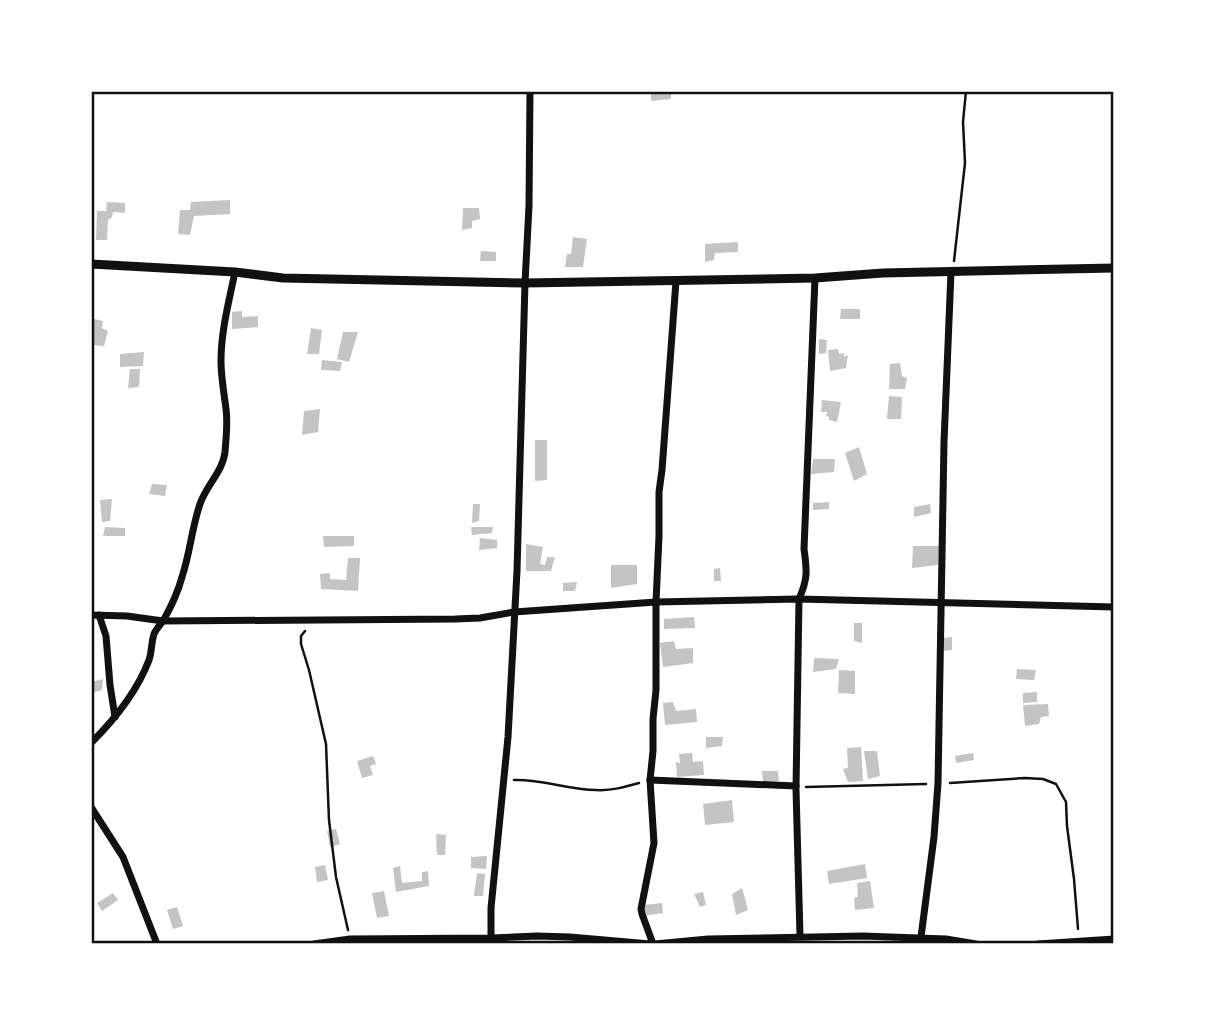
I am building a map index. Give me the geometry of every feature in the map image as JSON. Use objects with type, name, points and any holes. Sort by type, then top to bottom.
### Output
[{"type":"street","points":[[491,941],[491,908],[504,781],[517,571],[530,91]]},
{"type":"street","points":[[91,264],[235,272],[283,278],[525,283],[815,278],[883,273],[1114,268]]},
{"type":"street","points":[[91,743],[115,718],[141,677],[150,656],[155,632],[163,621],[183,577],[199,506],[225,455],[227,412],[222,382],[222,348],[235,272]]},
{"type":"street","points":[[921,937],[938,783],[944,442],[952,272]]},
{"type":"street","points":[[800,936],[796,787],[799,599],[806,583],[807,569],[804,549],[815,278]]},
{"type":"street","points":[[653,944],[641,909],[654,844],[650,780],[656,690],[659,492],[663,470],[676,281]]},
{"type":"street","points":[[115,718],[106,636],[95,615],[163,621],[455,619],[656,602],[799,599],[1114,607]]},
{"type":"street","points":[[650,780],[796,787]]},
{"type":"street","points":[[91,807],[123,857],[157,944]]},
{"type":"street","points":[[314,944],[350,939],[491,941],[537,936],[653,944],[800,936],[921,937],[976,944]]},
{"type":"street","points":[[1038,944],[1114,939]]},
{"type":"path","points":[[952,272],[965,163],[963,122],[966,91]]},
{"type":"path","points":[[314,621],[301,636],[301,644],[326,744],[329,820],[336,877],[350,939]]},
{"type":"path","points":[[796,787],[1025,778],[1043,779],[1056,784],[1066,802],[1079,941]]},
{"type":"path","points":[[504,781],[537,780],[594,791],[650,780]]},
{"type":"building","points":[[671,91],[671,99],[651,101],[651,92]]},
{"type":"building","points":[[230,200],[230,214],[194,216],[190,235],[178,234],[180,210],[190,210],[191,202]]},
{"type":"building","points":[[107,202],[125,203],[125,213],[113,212],[108,220],[107,240],[96,240],[97,211],[106,211]]},
{"type":"building","points":[[463,208],[479,208],[480,219],[472,221],[472,228],[462,230]]},
{"type":"building","points":[[573,237],[587,239],[583,267],[565,267],[567,254],[571,254]]},
{"type":"building","points":[[738,242],[738,252],[715,253],[714,260],[705,262],[705,244]]},
{"type":"building","points":[[481,251],[496,252],[496,261],[480,261]]},
{"type":"building","points":[[841,309],[860,309],[860,319],[840,319]]},
{"type":"building","points":[[242,311],[242,317],[258,316],[258,327],[232,329],[232,312]]},
{"type":"building","points":[[94,319],[103,321],[102,328],[108,331],[104,346],[91,345],[91,325]]},
{"type":"building","points":[[311,328],[322,330],[319,354],[307,354]]},
{"type":"building","points":[[343,332],[358,332],[349,362],[337,359]]},
{"type":"building","points":[[819,339],[827,340],[826,353],[819,354]]},
{"type":"building","points":[[838,349],[839,354],[844,353],[844,357],[848,355],[846,368],[830,371],[828,350]]},
{"type":"building","points":[[144,352],[143,366],[120,367],[120,354]]},
{"type":"building","points":[[322,360],[342,362],[340,371],[321,370]]},
{"type":"building","points":[[900,363],[902,376],[907,378],[905,389],[889,389],[890,364]]},
{"type":"building","points":[[130,369],[140,369],[139,387],[128,388]]},
{"type":"building","points":[[889,396],[902,397],[901,419],[887,419]]},
{"type":"building","points":[[822,400],[841,402],[837,422],[829,420],[827,412],[821,412]]},
{"type":"building","points":[[320,409],[318,432],[302,435],[304,411]]},
{"type":"building","points":[[535,440],[547,440],[547,480],[535,481]]},
{"type":"building","points":[[859,447],[867,474],[854,481],[845,453]]},
{"type":"building","points":[[813,459],[835,459],[834,472],[811,474]]},
{"type":"building","points":[[152,484],[167,485],[165,496],[149,494]]},
{"type":"building","points":[[112,499],[110,521],[102,522],[100,500]]},
{"type":"building","points":[[829,502],[829,509],[813,510],[813,503]]},
{"type":"building","points":[[473,504],[480,504],[479,521],[472,523]]},
{"type":"building","points":[[930,504],[931,513],[914,517],[914,507]]},
{"type":"building","points":[[105,527],[125,528],[125,536],[103,536]]},
{"type":"building","points":[[471,527],[493,527],[492,533],[472,535]]},
{"type":"building","points":[[323,536],[354,536],[354,546],[324,547]]},
{"type":"building","points":[[480,538],[497,540],[497,548],[479,550]]},
{"type":"building","points":[[526,544],[543,547],[540,564],[545,565],[547,557],[555,557],[551,571],[526,571]]},
{"type":"building","points":[[913,546],[939,546],[938,565],[912,568]]},
{"type":"building","points":[[348,558],[360,558],[358,591],[321,589],[320,574],[330,573],[330,579],[346,580]]},
{"type":"building","points":[[611,565],[637,565],[637,584],[611,588]]},
{"type":"building","points":[[720,568],[721,581],[714,581],[714,569]]},
{"type":"building","points":[[577,582],[575,591],[563,591],[563,583]]},
{"type":"building","points":[[694,617],[695,628],[664,629],[664,619]]},
{"type":"building","points":[[854,623],[862,623],[862,643],[854,641]]},
{"type":"building","points":[[952,637],[952,650],[943,651],[942,638]]},
{"type":"building","points":[[674,641],[676,649],[693,648],[693,663],[663,667],[660,643]]},
{"type":"building","points":[[814,658],[839,659],[836,669],[813,672]]},
{"type":"building","points":[[1017,669],[1036,670],[1034,680],[1016,679]]},
{"type":"building","points":[[839,670],[855,671],[855,694],[838,693]]},
{"type":"building","points":[[103,679],[102,690],[91,693],[91,682]]},
{"type":"building","points":[[1037,692],[1037,702],[1023,703],[1023,693]]},
{"type":"building","points":[[673,702],[676,711],[696,709],[697,722],[665,725],[663,703]]},
{"type":"building","points":[[1048,704],[1049,716],[1041,717],[1039,724],[1025,726],[1023,705]]},
{"type":"building","points":[[706,737],[723,737],[722,746],[706,748]]},
{"type":"building","points":[[861,747],[863,781],[848,782],[843,769],[848,768],[847,748]]},
{"type":"building","points":[[864,751],[877,751],[880,776],[868,779]]},
{"type":"building","points":[[692,753],[693,762],[703,761],[704,775],[677,777],[676,762],[680,763],[679,754]]},
{"type":"building","points":[[973,753],[974,760],[956,763],[955,756]]},
{"type":"building","points":[[373,756],[376,764],[370,766],[373,775],[362,778],[357,761]]},
{"type":"building","points":[[762,771],[778,771],[779,781],[763,782]]},
{"type":"building","points":[[732,800],[734,822],[705,825],[703,804]]},
{"type":"building","points":[[336,829],[340,844],[330,847],[327,831]]},
{"type":"building","points":[[436,834],[446,835],[445,855],[437,855]]},
{"type":"building","points":[[487,856],[486,869],[471,868],[471,857]]},
{"type":"building","points":[[865,864],[867,878],[829,884],[827,871]]},
{"type":"building","points":[[325,865],[328,880],[317,882],[315,867]]},
{"type":"building","points":[[400,866],[402,883],[422,881],[422,872],[428,871],[429,886],[396,892],[393,868]]},
{"type":"building","points":[[477,873],[485,874],[483,896],[474,896]]},
{"type":"building","points":[[870,881],[874,908],[855,910],[857,883]]},
{"type":"building","points":[[742,888],[748,910],[736,915],[732,894]]},
{"type":"building","points":[[384,891],[389,916],[377,918],[372,893]]},
{"type":"building","points":[[703,892],[706,905],[700,907],[694,894]]},
{"type":"building","points":[[113,893],[118,900],[102,911],[97,903]]},
{"type":"building","points":[[662,903],[663,913],[644,916],[643,905]]},
{"type":"building","points":[[177,907],[183,926],[173,929],[167,910]]}]
